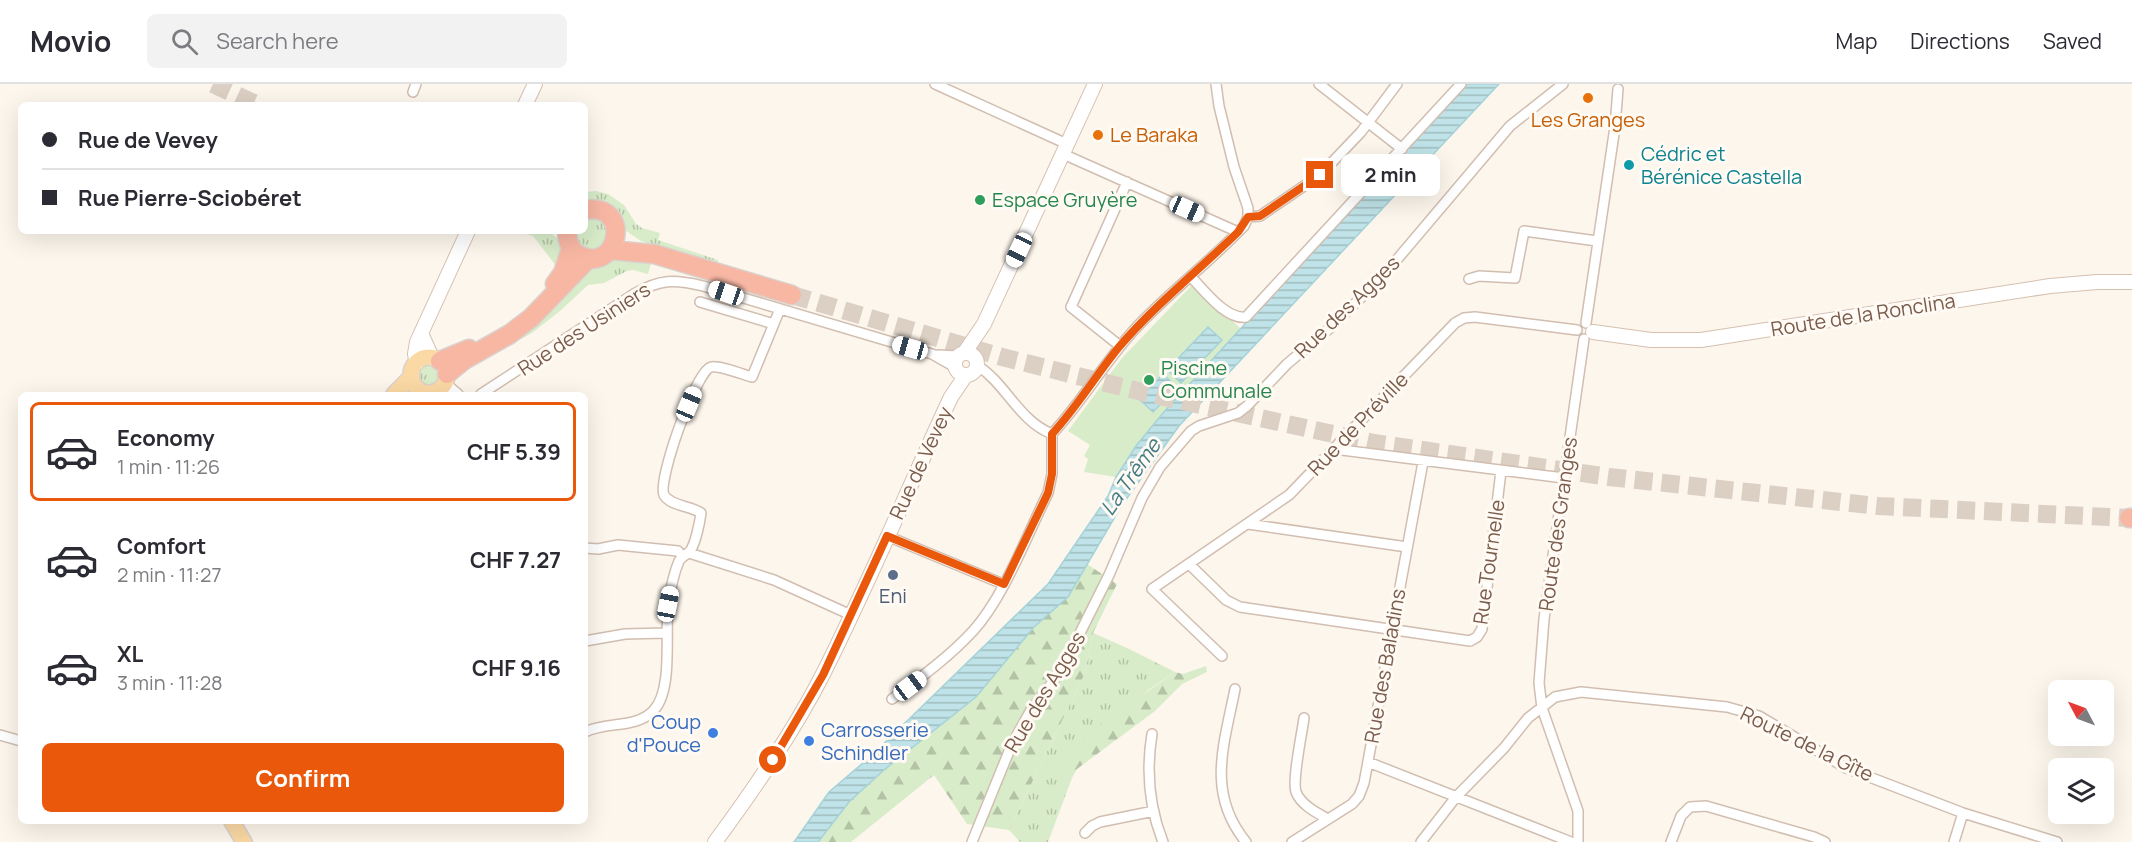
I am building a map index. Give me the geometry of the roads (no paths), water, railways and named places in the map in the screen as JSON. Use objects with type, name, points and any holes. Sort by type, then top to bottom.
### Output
[{"type":"highway","points":[[565,237],[578,255],[589,258],[601,256],[610,250],[615,241],[616,232],[613,222],[606,214],[596,209],[588,210]]},
{"type":"highway","points":[[616,232],[654,254]]},
{"type":"highway","points":[[429,379],[460,353],[495,335],[535,305],[563,273],[565,237]]},
{"type":"highway","points":[[610,250],[654,254],[792,295]]},
{"type":"highway","points":[[429,379],[510,334],[531,318],[589,258]]},
{"type":"main road","points":[[526,102],[535,84]]},
{"type":"main road","name":"Rue de Vevey","points":[[715,842],[783,744],[823,675],[1095,84]]},
{"type":"main road","points":[[399,392],[429,379],[421,333],[467,234]]},
{"type":"main road","name":"Route de la Ronclina","points":[[1587,332],[1651,340],[1701,340],[2050,286],[2132,282]]},
{"type":"street","points":[[935,84],[1127,182],[1238,232]]},
{"type":"street","points":[[892,699],[945,659],[974,630],[996,601],[1048,493],[1052,474],[1052,434],[1064,422],[1120,346],[1137,327],[1238,232],[1248,217],[1248,208],[1234,167],[1219,106],[1216,84]]},
{"type":"street","points":[[1319,84],[1402,149]]},
{"type":"street","points":[[1248,217],[1260,216],[1320,175],[1346,149],[1397,84]]},
{"type":"street","points":[[1191,277],[1227,313],[1239,318],[1246,317],[1461,84]]},
{"type":"street","name":"Rue des Agges","points":[[972,842],[1012,744],[1031,710],[1053,683],[1072,649],[1109,575],[1142,498],[1160,466],[1191,431],[1248,406],[1287,364],[1330,328],[1383,276],[1510,126],[1563,84]]},
{"type":"street","name":"Route des Granges","points":[[1578,842],[1578,811],[1542,708],[1539,683],[1540,658],[1564,478],[1587,332],[1597,241],[1615,127],[1617,86]]},
{"type":"street","points":[[1120,346],[1071,307],[1127,182]]},
{"type":"street","points":[[1469,279],[1479,276],[1515,278],[1524,231],[1597,241]]},
{"type":"street","name":"Rue des Usiniers","points":[[484,392],[634,294],[657,282],[670,280],[689,282],[965,363]]},
{"type":"street","points":[[700,302],[774,324]]},
{"type":"street","points":[[588,731],[605,725],[634,722],[654,710],[661,700],[665,688],[666,633],[673,582],[701,513],[696,509],[670,501],[665,496],[663,489],[667,468],[689,404],[704,371],[711,367],[752,377],[780,309]]},
{"type":"street","name":"Rue de Préville","points":[[1222,656],[1152,589],[1289,495],[1455,323],[1464,318],[1475,317],[1577,330],[1579,326],[1587,332]]},
{"type":"street","points":[[965,363],[1039,429],[1052,434]]},
{"type":"street","points":[[429,379],[454,392]]},
{"type":"street","points":[[1334,449],[1564,478]]},
{"type":"street","name":"Rue des Baladins","points":[[1423,462],[1368,762],[1571,842]]},
{"type":"street","name":"Rue Tournelle","points":[[1392,630],[1470,641],[1477,637],[1482,629],[1501,471]]},
{"type":"street","points":[[1248,524],[1407,547]]},
{"type":"street","points":[[887,536],[1004,584]]},
{"type":"street","points":[[588,548],[598,549],[618,545],[678,551],[774,579],[851,615]]},
{"type":"street","points":[[1189,564],[1226,600],[1240,608],[1392,630]]},
{"type":"street","points":[[588,640],[626,634],[666,633]]},
{"type":"street","points":[[1235,689],[1221,757],[1221,788],[1226,809],[1237,831],[1246,842]]},
{"type":"street","name":"Route de la Gîte","points":[[1421,842],[1456,797],[1504,748],[1528,718],[1555,697],[1581,692],[1743,710],[1791,733],[1846,768],[1963,813],[2058,842]]},
{"type":"street","points":[[1304,718],[1296,791],[1303,802],[1328,819]]},
{"type":"street","points":[[1152,734],[1149,770],[1154,811],[1163,842]]},
{"type":"street","points":[[0,735],[18,740]]},
{"type":"street","points":[[1292,842],[1352,804],[1359,796],[1368,762]]},
{"type":"street","points":[[1671,842],[1681,816],[1690,807],[1706,806],[1825,842]]},
{"type":"street","points":[[1085,833],[1100,822],[1154,811]]},
{"type":"street","points":[[1954,842],[1963,813]]},
{"type":"water","name":"La Trême","points":[[1466,84],[1499,84],[1179,426],[1122,505],[1068,597],[1034,627],[976,697],[884,770],[849,802],[818,842],[794,842],[829,792],[871,756],[1048,584],[1108,496],[1116,477],[1136,446],[1163,413]]},
{"type":"water","points":[[1208,327],[1222,340],[1181,383],[1167,370]]},
{"type":"water","points":[[1163,374],[1177,387],[1153,412],[1139,399]]},
{"type":"tunnel","points":[[213,84],[252,102]]},
{"type":"tunnel","points":[[792,295],[1002,357],[1146,393],[1374,443],[1609,477],[1878,506],[2129,518]]},
{"type":"place","name":"Les Granges","points":[[1588,98]]},
{"type":"place","name":"Le Baraka","points":[[1098,135]]},
{"type":"place","name":"Cédric et Bérénice Castella","points":[[1629,165]]},
{"type":"place","name":"Espace Gruyère","points":[[980,200]]},
{"type":"place","name":"Piscine Communale","points":[[1149,380]]},
{"type":"place","name":"Eni","points":[[893,575]]},
{"type":"place","name":"Coup d'Pouce","points":[[713,733]]},
{"type":"place","name":"Carrosserie Schindler","points":[[809,741]]}]
